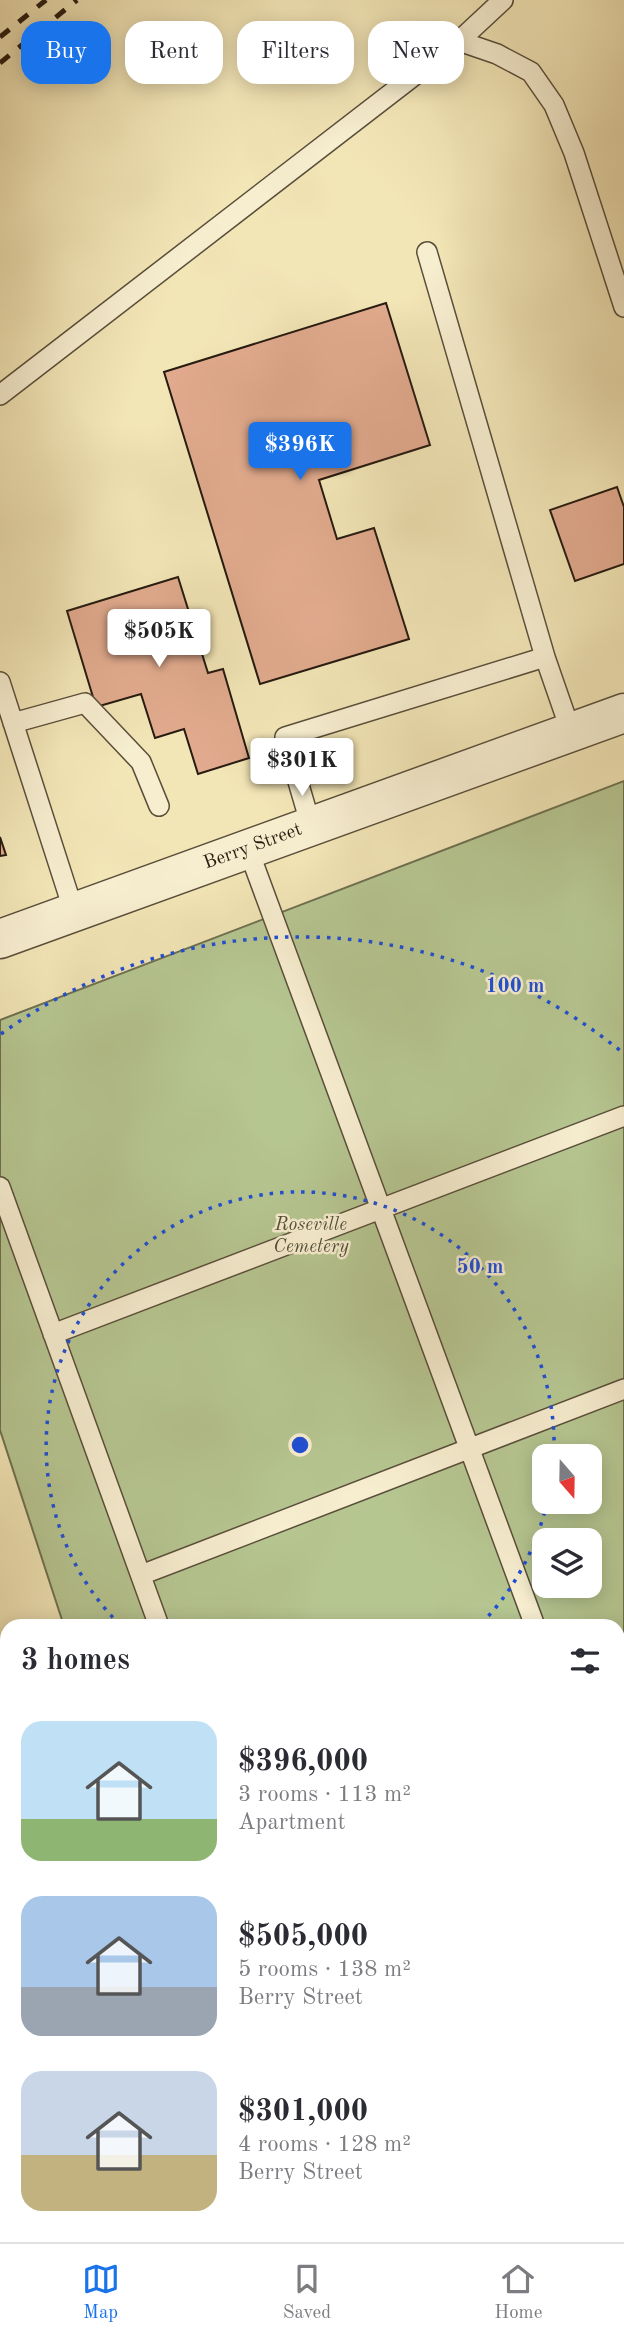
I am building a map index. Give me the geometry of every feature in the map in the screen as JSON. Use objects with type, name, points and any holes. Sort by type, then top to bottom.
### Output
[{"type":"street","name":"Berry Street","points":[[0,939],[624,713]]},
{"type":"lane","points":[[464,36],[503,0]]},
{"type":"lane","points":[[464,43],[497,54],[531,72],[554,105],[574,153],[624,307]]},
{"type":"lane","points":[[0,395],[403,84]]},
{"type":"lane","points":[[427,252],[545,657],[571,732]]},
{"type":"lane","points":[[311,826],[285,737],[545,657]]},
{"type":"lane","points":[[0,681],[74,912]]},
{"type":"lane","points":[[13,723],[85,703],[141,762],[159,806]]},
{"type":"lane","points":[[248,849],[532,1619]]},
{"type":"lane","points":[[53,1334],[624,1116]]},
{"type":"lane","points":[[0,1187],[157,1619]]},
{"type":"lane","points":[[141,1575],[624,1389]]},
{"type":"green space","name":"Roseville Cemetery","points":[[624,781],[624,1619],[62,1619],[0,1430],[0,1020]]},
{"type":"building","points":[[386,303],[430,445],[319,480],[337,539],[374,528],[409,639],[260,684],[164,372]]},
{"type":"building","points":[[617,487],[624,507],[624,564],[575,581],[550,510]]},
{"type":"building","points":[[178,577],[208,673],[223,669],[249,758],[198,774],[184,729],[155,738],[141,694],[96,707],[67,611]]},
{"type":"building","points":[[0,837],[6,855],[0,856]]},
{"type":"railway","points":[[0,37],[46,0]]},
{"type":"railway","points":[[0,63],[77,0]]}]
